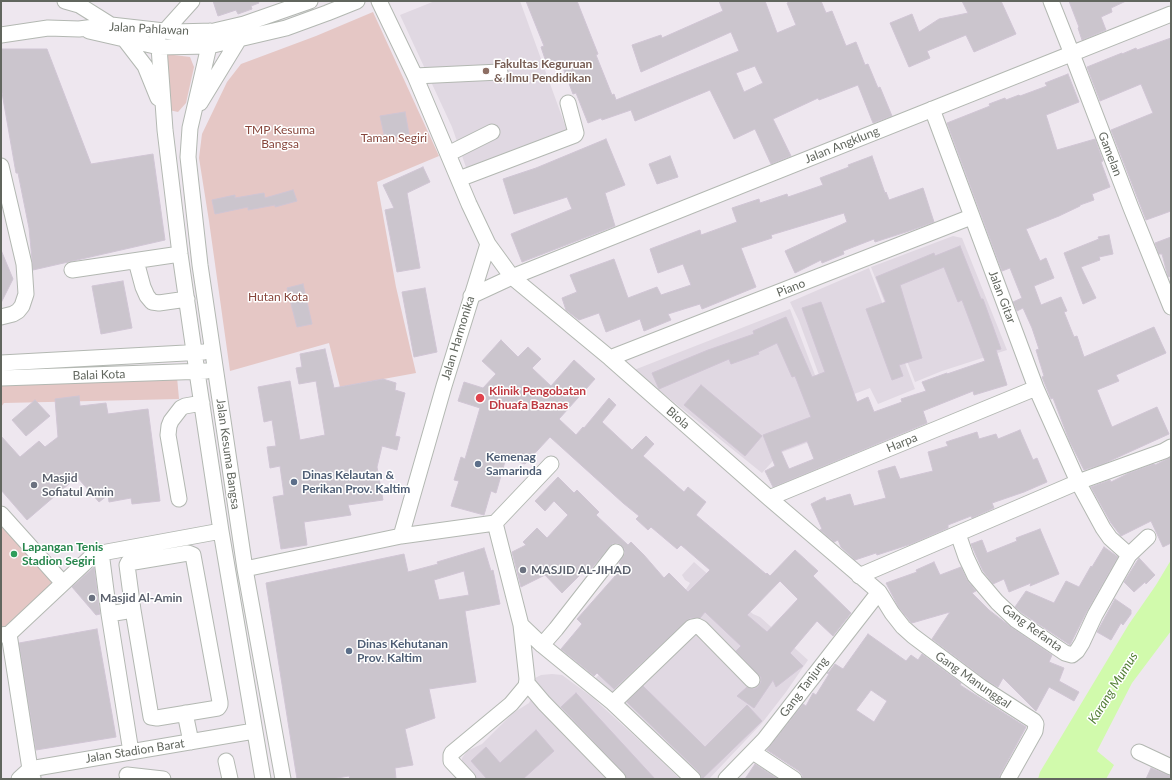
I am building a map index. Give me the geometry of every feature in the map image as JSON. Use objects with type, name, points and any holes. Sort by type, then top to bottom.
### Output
[{"type":"street","points":[[65,1],[79,5],[110,25]]},
{"type":"street","points":[[161,31],[192,1]]},
{"type":"street","name":"Jalan Pahlawan","points":[[79,29],[159,47],[208,46],[286,28],[357,1]]},
{"type":"street","points":[[378,1],[415,76],[488,244]]},
{"type":"street","name":"Gamelan","points":[[1051,1],[1171,307]]},
{"type":"street","name":"Jalan Pahlawan","points":[[79,29],[110,25],[161,31],[210,31],[244,24],[304,2]]},
{"type":"street","name":"Jalan Angklung","points":[[471,296],[512,277],[1171,14]]},
{"type":"street","points":[[1,35],[48,28],[79,29]]},
{"type":"street","name":"Jalan Kesuma Bangsa","points":[[161,31],[159,47],[165,130],[180,254],[221,531],[262,779]]},
{"type":"street","points":[[194,113],[210,31]]},
{"type":"street","points":[[194,113],[239,39]]},
{"type":"street","points":[[125,40],[145,66],[164,112]]},
{"type":"street","points":[[415,76],[500,72]]},
{"type":"street","points":[[459,179],[574,135],[576,133],[568,103]]},
{"type":"street","name":"Jalan Gitar","points":[[932,109],[1036,388],[1078,482],[1106,532],[1116,544],[1129,555]]},
{"type":"street","name":"Jalan Kesuma Bangsa","points":[[194,113],[190,128],[188,158],[200,265],[245,569],[283,779]]},
{"type":"street","points":[[448,154],[492,132]]},
{"type":"street","points":[[1,166],[24,264],[26,294],[24,303],[18,311],[1,317]]},
{"type":"street","name":"Piano","points":[[610,358],[971,217]]},
{"type":"street","name":"Biola","points":[[488,244],[512,277],[610,358],[875,589]]},
{"type":"street","name":"Jalan Harmonika","points":[[401,536],[444,386],[488,244]]},
{"type":"street","points":[[72,270],[180,254]]},
{"type":"street","points":[[136,261],[143,287],[147,296],[152,302],[159,303],[187,299]]},
{"type":"street","name":"Balai Kota","points":[[1,363],[195,353],[213,350]]},
{"type":"street","name":"Balai Kota","points":[[1,378],[197,372],[216,370]]},
{"type":"street","name":"Harpa","points":[[769,498],[1036,388]]},
{"type":"street","points":[[179,499],[168,435],[169,426],[181,408],[202,403]]},
{"type":"street","points":[[859,576],[1078,482],[1164,451],[1171,447]]},
{"type":"street","points":[[245,569],[401,536],[495,523],[551,464]]},
{"type":"street","points":[[1,514],[63,583]]},
{"type":"street","points":[[468,779],[451,760],[452,753],[510,704],[524,688],[527,682],[521,625],[495,523]]},
{"type":"street","points":[[19,779],[32,774],[5,634],[90,558],[101,552],[221,531]]},
{"type":"street","name":"Gang Refanta","points":[[958,534],[966,557],[975,576],[996,602],[1016,620],[1065,653],[1072,655],[1075,654],[1082,643],[1095,615],[1129,555]]},
{"type":"street","points":[[1129,555],[1148,537]]},
{"type":"street","points":[[174,540],[176,555]]},
{"type":"street","points":[[101,552],[108,614],[119,679],[128,752],[127,777],[163,779]]},
{"type":"street","points":[[542,645],[616,552]]},
{"type":"street","points":[[191,553],[195,557],[220,702],[220,706],[218,708],[156,718],[151,716],[133,610],[127,565],[128,563],[191,553]]},
{"type":"street","name":"Gang Tanjung","points":[[726,779],[753,752],[875,589]]},
{"type":"street","name":"Gang Manunggal","points":[[875,589],[903,627],[913,636],[981,687],[1036,722],[1036,731],[1008,779]]},
{"type":"street","points":[[108,614],[133,610]]},
{"type":"street","points":[[521,625],[542,645],[613,703],[693,779]]},
{"type":"street","points":[[613,703],[692,628],[697,626],[701,628],[752,680]]},
{"type":"street","points":[[119,679],[143,675]]},
{"type":"street","points":[[527,682],[544,702],[618,779]]},
{"type":"street","points":[[185,713],[191,742]]},
{"type":"street","name":"Jalan Stadion Barat","points":[[32,774],[128,752],[254,732]]},
{"type":"street","points":[[753,752],[794,779]]},
{"type":"street","points":[[1138,752],[1171,767]]},
{"type":"street","points":[[226,761],[230,779]]},
{"type":"shaded area","name":"Fakultas Keguruan & Ilmu Pendidikan","points":[[435,1],[520,1],[569,136],[468,173],[452,127],[400,15]]},
{"type":"shaded area","points":[[953,236],[962,238],[1007,350],[942,371],[915,382],[871,267]]},
{"type":"shaded area","points":[[869,268],[915,389],[878,404],[870,388],[833,402],[829,402],[799,321],[790,302]]},
{"type":"shaded area","points":[[790,309],[826,404],[825,436],[780,453],[762,473],[634,370]]},
{"type":"shaded area","points":[[694,562],[753,614],[760,617],[808,660],[762,723],[709,779],[698,779],[593,681],[636,636],[685,591],[690,583],[685,580],[682,575]]},
{"type":"shaded area","points":[[541,675],[562,675],[592,697],[680,779],[472,779],[465,773],[469,769],[462,761],[462,758],[467,751],[482,744],[513,713],[529,703],[533,695],[529,677],[535,678]]},
{"type":"green space","points":[[373,12],[439,156],[377,182],[396,287],[416,373],[340,387],[329,343],[230,371],[199,158],[202,134],[227,82],[241,64],[316,36]]},
{"type":"green space","points":[[166,54],[190,57],[194,67],[186,103],[178,112],[169,110]]},
{"type":"green space","points":[[177,377],[179,399],[4,403],[1,407],[1,383],[26,385]]},
{"type":"green space","name":"Lapangan Tenis Stadion Segiri","points":[[1,524],[54,583],[2,631],[1,630]]},
{"type":"water","name":"Karang Mumus","points":[[1171,560],[1171,631],[1132,683],[1097,751],[1114,765],[1106,779],[1038,779],[1040,772],[1129,624]]},
{"type":"building","points":[[213,1],[258,1],[259,3],[251,6],[252,9],[238,14],[236,10],[218,16]]},
{"type":"building","points":[[526,1],[577,1],[598,54],[596,55],[612,95],[614,94],[616,100],[739,51],[731,32],[641,72],[632,45],[661,35],[662,38],[723,11],[719,1],[765,1],[777,33],[796,25],[787,3],[793,1],[821,1],[826,13],[832,11],[846,46],[856,42],[865,65],[868,64],[878,88],[880,87],[892,116],[873,123],[858,85],[819,100],[818,98],[773,119],[791,156],[771,164],[755,129],[734,139],[710,90],[635,121],[631,110],[588,123],[576,93],[573,94],[560,60],[547,65],[541,47],[544,46]],"holes":[[[755,66],[763,83],[744,92],[736,73]]]},
{"type":"building","points":[[962,1],[1001,1],[1016,34],[974,52],[966,35],[927,51],[930,58],[909,67],[890,23],[912,14],[919,32],[939,19],[968,13]]},
{"type":"building","points":[[1069,1],[1126,1],[1111,8],[1112,12],[1101,17],[1106,30],[1082,40],[1079,27]]},
{"type":"building","points":[[1171,38],[1171,211],[1146,220],[1111,130],[1153,113],[1141,84],[1100,101],[1087,67],[1136,48],[1137,50]]},
{"type":"building","points":[[1,49],[47,49],[91,164],[153,154],[165,240],[33,270],[29,228],[18,173],[16,173],[1,87]]},
{"type":"building","points":[[1068,74],[1079,102],[1046,115],[1057,150],[1095,139],[1110,187],[1092,194],[1094,200],[1026,229],[1040,261],[1046,258],[1054,278],[1034,286],[1041,305],[1061,297],[1067,311],[1064,312],[1074,337],[1077,336],[1084,357],[1154,327],[1166,353],[1116,375],[1119,381],[1097,390],[1112,427],[1157,407],[1169,434],[1103,464],[1084,470],[1069,440],[1053,398],[1051,399],[1042,377],[1044,376],[1036,350],[1039,349],[1032,328],[1023,308],[1017,311],[1013,302],[1022,298],[1010,268],[1002,271],[947,123],[990,106],[989,104],[1005,98],[1006,100],[1019,95],[1020,96],[1047,86],[1045,83]]},
{"type":"building","points":[[405,112],[409,134],[385,139],[380,116]]},
{"type":"building","points":[[606,139],[625,185],[605,193],[615,226],[522,262],[511,234],[572,209],[567,197],[514,214],[503,179],[536,168]]},
{"type":"building","points":[[670,156],[678,177],[657,184],[649,164]]},
{"type":"building","points":[[872,156],[885,193],[886,192],[889,200],[923,188],[934,222],[875,242],[874,239],[843,251],[844,254],[822,263],[821,260],[795,273],[785,251],[847,222],[844,213],[771,235],[772,238],[741,248],[756,287],[702,309],[700,304],[668,314],[671,320],[644,331],[640,319],[606,332],[599,313],[579,320],[566,310],[562,298],[577,292],[570,275],[614,259],[628,298],[657,287],[661,295],[691,285],[683,264],[658,273],[650,249],[700,230],[701,235],[737,222],[732,208],[759,199],[760,203],[787,194],[788,197],[823,185],[820,178]]},
{"type":"building","points":[[423,167],[430,182],[407,193],[420,268],[397,272],[385,210],[394,208],[383,185]]},
{"type":"building","points":[[293,190],[297,201],[275,207],[275,205],[248,210],[248,207],[215,214],[212,200],[235,195],[235,198],[264,193],[265,198]]},
{"type":"building","points":[[1109,235],[1113,254],[1099,257],[1100,260],[1081,267],[1096,298],[1083,304],[1064,253],[1099,239],[1098,237]]},
{"type":"building","points":[[1171,237],[1171,276],[1168,277],[1162,254],[1159,254],[1155,243]]},
{"type":"building","points":[[960,246],[981,299],[983,299],[1001,349],[996,350],[1007,385],[974,395],[973,391],[923,411],[927,423],[773,487],[765,471],[775,466],[763,435],[811,417],[795,376],[792,377],[777,343],[758,352],[759,354],[731,364],[729,359],[659,389],[652,373],[708,350],[754,334],[753,331],[786,317],[812,377],[825,372],[802,308],[821,302],[857,402],[868,397],[874,412],[902,402],[901,399],[926,391],[922,382],[985,361],[962,300],[958,302],[944,267],[900,285],[922,358],[899,365],[903,376],[892,380],[866,309],[886,302],[876,277],[934,253],[935,256]],"holes":[[[807,441],[814,459],[789,469],[781,451]]]},
{"type":"building","points":[[1,250],[13,279],[1,303]]},
{"type":"building","points":[[123,281],[132,328],[101,334],[92,286]]},
{"type":"building","points":[[303,284],[312,324],[297,327],[287,288]]},
{"type":"building","points":[[425,288],[437,352],[414,357],[402,292]]},
{"type":"building","points":[[501,340],[518,357],[528,347],[541,359],[532,368],[551,386],[574,360],[595,379],[559,419],[576,435],[583,427],[584,428],[609,398],[616,405],[602,422],[632,450],[646,436],[654,444],[643,456],[684,492],[688,487],[706,502],[696,515],[770,576],[795,550],[818,571],[813,576],[851,613],[833,636],[817,621],[790,653],[803,666],[776,687],[773,680],[754,708],[737,696],[747,687],[754,689],[758,687],[761,682],[761,677],[736,651],[741,646],[705,612],[700,618],[690,618],[686,621],[614,689],[597,673],[594,676],[561,649],[582,624],[577,619],[623,567],[619,563],[625,553],[624,548],[617,543],[612,544],[591,569],[588,567],[562,593],[545,575],[521,587],[512,552],[526,545],[523,542],[537,528],[547,538],[568,515],[554,501],[545,511],[535,501],[558,477],[574,493],[577,490],[599,512],[596,515],[628,545],[631,542],[664,578],[669,573],[688,592],[710,570],[681,545],[677,549],[651,527],[648,530],[636,519],[639,516],[550,437],[525,464],[506,458],[496,493],[491,491],[484,515],[451,506],[459,481],[454,480],[461,457],[465,459],[480,408],[458,401],[464,382],[483,388],[496,374],[482,361]],"holes":[[[780,581],[798,599],[767,632],[747,615]]]},
{"type":"building","points":[[325,349],[334,388],[383,379],[396,383],[395,390],[405,393],[395,436],[400,437],[397,450],[382,446],[377,467],[383,500],[348,505],[351,515],[304,522],[307,545],[281,549],[273,497],[284,495],[280,466],[270,468],[267,447],[276,446],[272,420],[264,422],[258,387],[290,381],[300,440],[325,435],[316,381],[299,384],[296,368],[302,367],[300,354]]},
{"type":"building","points":[[701,385],[762,436],[745,456],[684,405]]},
{"type":"building","points":[[79,396],[80,406],[106,403],[108,414],[148,409],[160,501],[132,504],[131,498],[109,502],[108,495],[99,502],[77,477],[27,520],[1,490],[1,436],[20,457],[39,441],[45,447],[58,437],[55,399]]},
{"type":"building","points":[[35,400],[50,416],[26,436],[12,420]]},
{"type":"building","points":[[1020,430],[1033,460],[1037,458],[1047,482],[992,503],[994,508],[972,518],[971,516],[948,525],[948,528],[911,544],[877,555],[876,553],[855,560],[841,547],[838,540],[834,542],[820,530],[822,529],[811,504],[825,497],[826,501],[850,494],[854,506],[886,498],[878,471],[895,466],[900,479],[933,471],[928,452],[948,446],[946,442],[977,432],[979,439],[996,434],[998,439]]},
{"type":"building","points":[[1171,457],[1171,543],[1163,547],[1151,521],[1121,536],[1111,523],[1091,487],[1110,480],[1111,482],[1129,473],[1154,464],[1155,465]]},
{"type":"building","points":[[1040,529],[1059,574],[1030,586],[1031,583],[1009,592],[1004,579],[993,584],[983,571],[971,544],[982,540],[987,553],[1017,541],[1016,538]]},
{"type":"building","points":[[1104,547],[1118,557],[1087,611],[1070,645],[1015,607],[1026,591],[1054,603],[1066,581],[1079,587]]},
{"type":"building","name":"Dinas Kehutanan Prov. Kaltim","points":[[484,548],[491,571],[493,570],[500,604],[465,611],[476,682],[429,689],[435,718],[405,729],[413,765],[395,768],[396,779],[350,779],[349,776],[331,779],[297,779],[266,583],[404,554],[408,572],[438,564],[437,562]],"holes":[[[464,571],[469,595],[439,600],[434,580]]]},
{"type":"building","points":[[1139,558],[1155,575],[1146,584],[1145,582],[1134,592],[1124,582]]},
{"type":"building","points":[[934,562],[940,575],[961,567],[967,580],[976,591],[972,593],[989,610],[1052,655],[1049,662],[1064,668],[1059,681],[1079,692],[1074,701],[1049,687],[1036,711],[1003,678],[998,687],[986,680],[932,639],[950,612],[912,623],[899,608],[886,583],[917,572],[916,570]]},
{"type":"building","name":"Masjid Al-Amin","points":[[94,567],[100,614],[96,615],[72,587]]},
{"type":"building","points":[[1115,599],[1131,610],[1131,614],[1123,625],[1121,623],[1111,640],[1097,632]]},
{"type":"building","points":[[97,629],[116,737],[36,750],[19,643]]},
{"type":"building","points":[[868,634],[906,661],[911,655],[918,660],[922,654],[961,683],[960,685],[1026,727],[999,779],[803,779],[799,771],[767,750],[803,704],[806,706],[813,693],[816,695],[829,674],[827,673],[835,664],[843,669]],"holes":[[[871,690],[887,701],[874,722],[856,710]]]},
{"type":"building","points":[[643,686],[705,747],[747,705],[762,721],[702,779],[699,772],[627,702]]},
{"type":"building","points":[[576,693],[655,779],[627,779],[624,773],[561,707]]},
{"type":"building","points":[[536,730],[554,751],[523,779],[487,779],[471,761],[486,747],[500,763]]},
{"type":"building","points":[[755,764],[778,779],[745,779]]},
{"type":"building","points":[[1151,768],[1171,776],[1171,779],[1146,779]]},
{"type":"place","name":"Fakultas Keguruan & Ilmu Pendidikan","points":[[486,71]]},
{"type":"place","name":"Klinik Pengobatan Dhuafa Baznas","points":[[480,398]]},
{"type":"place","name":"Kemenag Samarinda","points":[[478,464]]},
{"type":"place","name":"Dinas Kelautan & Perikan Prov. Kaltim","points":[[294,482]]},
{"type":"place","name":"Masjid Sofiatul Amin","points":[[34,485]]},
{"type":"place","name":"Lapangan Tenis Stadion Segiri","points":[[14,554]]},
{"type":"place","name":"MASJID AL-JIHAD","points":[[523,570]]},
{"type":"place","name":"Masjid Al-Amin","points":[[92,598]]},
{"type":"place","name":"Dinas Kehutanan Prov. Kaltim","points":[[349,651]]},
{"type":"park label","name":"TMP Kesuma Bangsa","points":[[280,137]]},
{"type":"park label","name":"Taman Segiri","points":[[394,138]]},
{"type":"park label","name":"Hutan Kota","points":[[278,297]]}]
